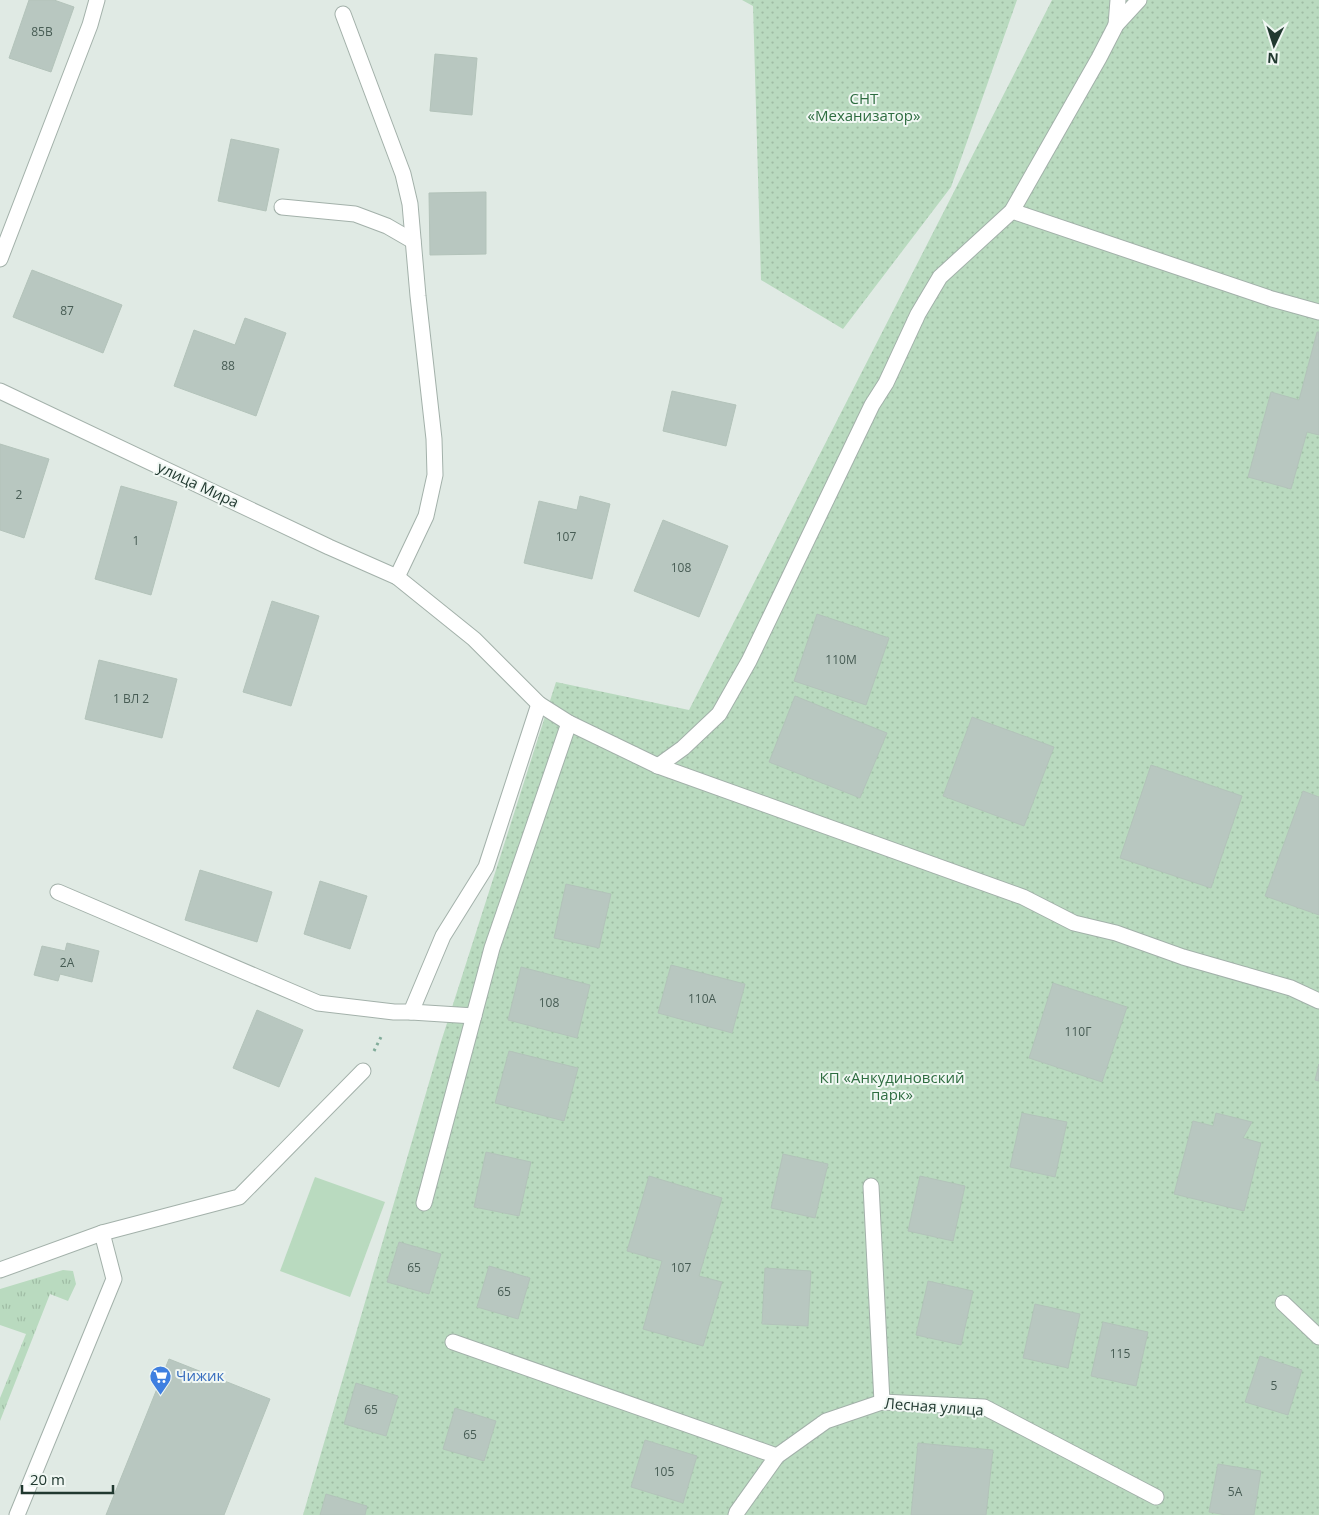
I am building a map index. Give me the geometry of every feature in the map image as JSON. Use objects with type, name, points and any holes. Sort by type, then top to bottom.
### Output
[{"type":"street","points":[[0,259],[90,25],[97,0]]},
{"type":"street","points":[[1116,25],[1118,0]]},
{"type":"street","points":[[658,766],[683,748],[719,714],[749,661],[872,405],[886,383],[918,314],[940,278],[1012,211],[1116,25],[1139,0]]},
{"type":"street","points":[[343,14],[403,174],[410,204],[434,439],[435,475],[426,516],[397,577]]},
{"type":"street","points":[[282,207],[355,214],[387,226],[413,241]]},
{"type":"street","points":[[1012,211],[1272,299],[1319,312]]},
{"type":"street","name":"улица Мира","points":[[0,391],[320,543],[397,577],[474,639],[539,704],[569,723],[658,766],[1023,897],[1074,923],[1116,933],[1183,957],[1291,988],[1319,1001]]},
{"type":"street","points":[[411,1012],[443,936],[486,867],[539,704]]},
{"type":"street","points":[[424,1203],[492,948],[569,723]]},
{"type":"street","points":[[58,892],[318,1003],[394,1012],[474,1016]]},
{"type":"street","points":[[0,1270],[102,1233],[239,1197],[363,1071]]},
{"type":"street","points":[[871,1186],[882,1402]]},
{"type":"street","points":[[17,1515],[114,1279],[102,1233]]},
{"type":"street","points":[[1282,1303],[1319,1337]]},
{"type":"street","points":[[453,1342],[777,1456]]},
{"type":"street","name":"Лесная улица","points":[[736,1515],[777,1456],[826,1421],[882,1402],[984,1407],[1156,1497]]},
{"type":"path","points":[[363,1071],[394,1012]]},
{"type":"green space","name":"СНТ «Механизатор»","points":[[742,0],[1017,0],[951,187],[843,329],[761,280],[753,6]]},
{"type":"green space","name":"КП «Анкудиновский парк»","points":[[1052,0],[1319,0],[1319,1515],[303,1515],[440,1045],[556,682],[689,710]]},
{"type":"green space","points":[[315,1177],[385,1202],[350,1297],[280,1271]]},
{"type":"green space","points":[[63,1270],[73,1271],[76,1284],[68,1301],[50,1294],[0,1421],[0,1398],[26,1334],[0,1325],[0,1289]]},
{"type":"building","points":[[29,0],[54,0],[74,7],[51,72],[9,58]]},
{"type":"building","points":[[435,54],[477,58],[472,115],[430,111]]},
{"type":"building","points":[[231,139],[279,149],[266,211],[218,201]]},
{"type":"building","points":[[486,192],[486,254],[430,255],[429,193]]},
{"type":"building","points":[[32,270],[122,305],[103,353],[13,317]]},
{"type":"building","points":[[245,318],[286,333],[256,416],[174,386],[194,330],[235,345]]},
{"type":"building","points":[[1317,332],[1319,332],[1319,435],[1307,432],[1291,489],[1248,477],[1271,392],[1299,400]]},
{"type":"building","points":[[672,391],[736,405],[726,446],[663,431]]},
{"type":"building","points":[[0,444],[49,459],[24,538],[0,530]]},
{"type":"building","points":[[121,486],[177,502],[151,595],[95,579]]},
{"type":"building","points":[[580,496],[610,504],[592,579],[524,563],[539,501],[577,510]]},
{"type":"building","points":[[663,520],[728,546],[699,617],[634,591]]},
{"type":"building","points":[[272,601],[319,616],[291,706],[243,692]]},
{"type":"building","points":[[817,614],[889,638],[866,705],[794,681]]},
{"type":"building","points":[[99,660],[177,679],[162,738],[85,719]]},
{"type":"building","points":[[795,696],[887,733],[860,798],[769,762]]},
{"type":"building","points":[[972,717],[1054,747],[1024,826],[943,796]]},
{"type":"building","points":[[1151,765],[1242,796],[1211,888],[1120,858]]},
{"type":"building","points":[[1303,791],[1319,797],[1319,915],[1265,896]]},
{"type":"building","points":[[200,870],[272,892],[257,942],[185,920]]},
{"type":"building","points":[[320,881],[367,896],[350,949],[304,934]]},
{"type":"building","points":[[566,884],[611,894],[599,948],[554,938]]},
{"type":"building","points":[[67,943],[99,951],[92,982],[60,974],[58,981],[34,975],[42,946],[65,951]]},
{"type":"building","points":[[671,965],[745,984],[732,1033],[658,1013]]},
{"type":"building","points":[[521,967],[590,985],[577,1038],[508,1020]]},
{"type":"building","points":[[1053,983],[1127,1007],[1102,1082],[1029,1058]]},
{"type":"building","points":[[257,1010],[303,1030],[279,1087],[233,1068]]},
{"type":"building","points":[[509,1051],[578,1068],[564,1121],[495,1103]]},
{"type":"building","points":[[1319,1064],[1319,1081],[1315,1080]]},
{"type":"building","points":[[1022,1113],[1067,1122],[1055,1177],[1010,1167]]},
{"type":"building","points":[[1216,1113],[1252,1122],[1243,1138],[1261,1143],[1244,1211],[1174,1194],[1193,1121],[1213,1126]]},
{"type":"building","points":[[486,1152],[531,1162],[519,1216],[474,1207]]},
{"type":"building","points":[[783,1154],[828,1164],[815,1218],[771,1208]]},
{"type":"building","points":[[649,1176],[722,1198],[699,1276],[722,1282],[703,1346],[643,1329],[662,1261],[627,1251]]},
{"type":"building","points":[[920,1176],[965,1186],[953,1241],[908,1231]]},
{"type":"building","points":[[399,1242],[441,1254],[429,1294],[387,1282]]},
{"type":"building","points":[[489,1266],[530,1278],[518,1319],[477,1307]]},
{"type":"building","points":[[765,1268],[811,1271],[808,1326],[762,1324]]},
{"type":"building","points":[[928,1281],[973,1291],[961,1345],[916,1335]]},
{"type":"building","points":[[1035,1304],[1080,1314],[1068,1368],[1023,1358]]},
{"type":"building","points":[[1103,1322],[1148,1332],[1136,1386],[1091,1376]]},
{"type":"building","points":[[1260,1356],[1302,1370],[1288,1415],[1245,1402]]},
{"type":"building","points":[[169,1359],[270,1399],[224,1515],[106,1515]]},
{"type":"building","points":[[356,1383],[398,1396],[386,1436],[344,1424]]},
{"type":"building","points":[[455,1408],[496,1421],[484,1461],[443,1449]]},
{"type":"building","points":[[645,1440],[697,1456],[683,1503],[631,1487]]},
{"type":"building","points":[[918,1443],[993,1450],[986,1515],[911,1515]]},
{"type":"building","points":[[1218,1464],[1261,1471],[1254,1515],[1226,1515],[1209,1512]]},
{"type":"building","points":[[326,1494],[367,1506],[365,1515],[320,1515]]},
{"type":"place","name":"Чижик","points":[[160,1395]]}]
